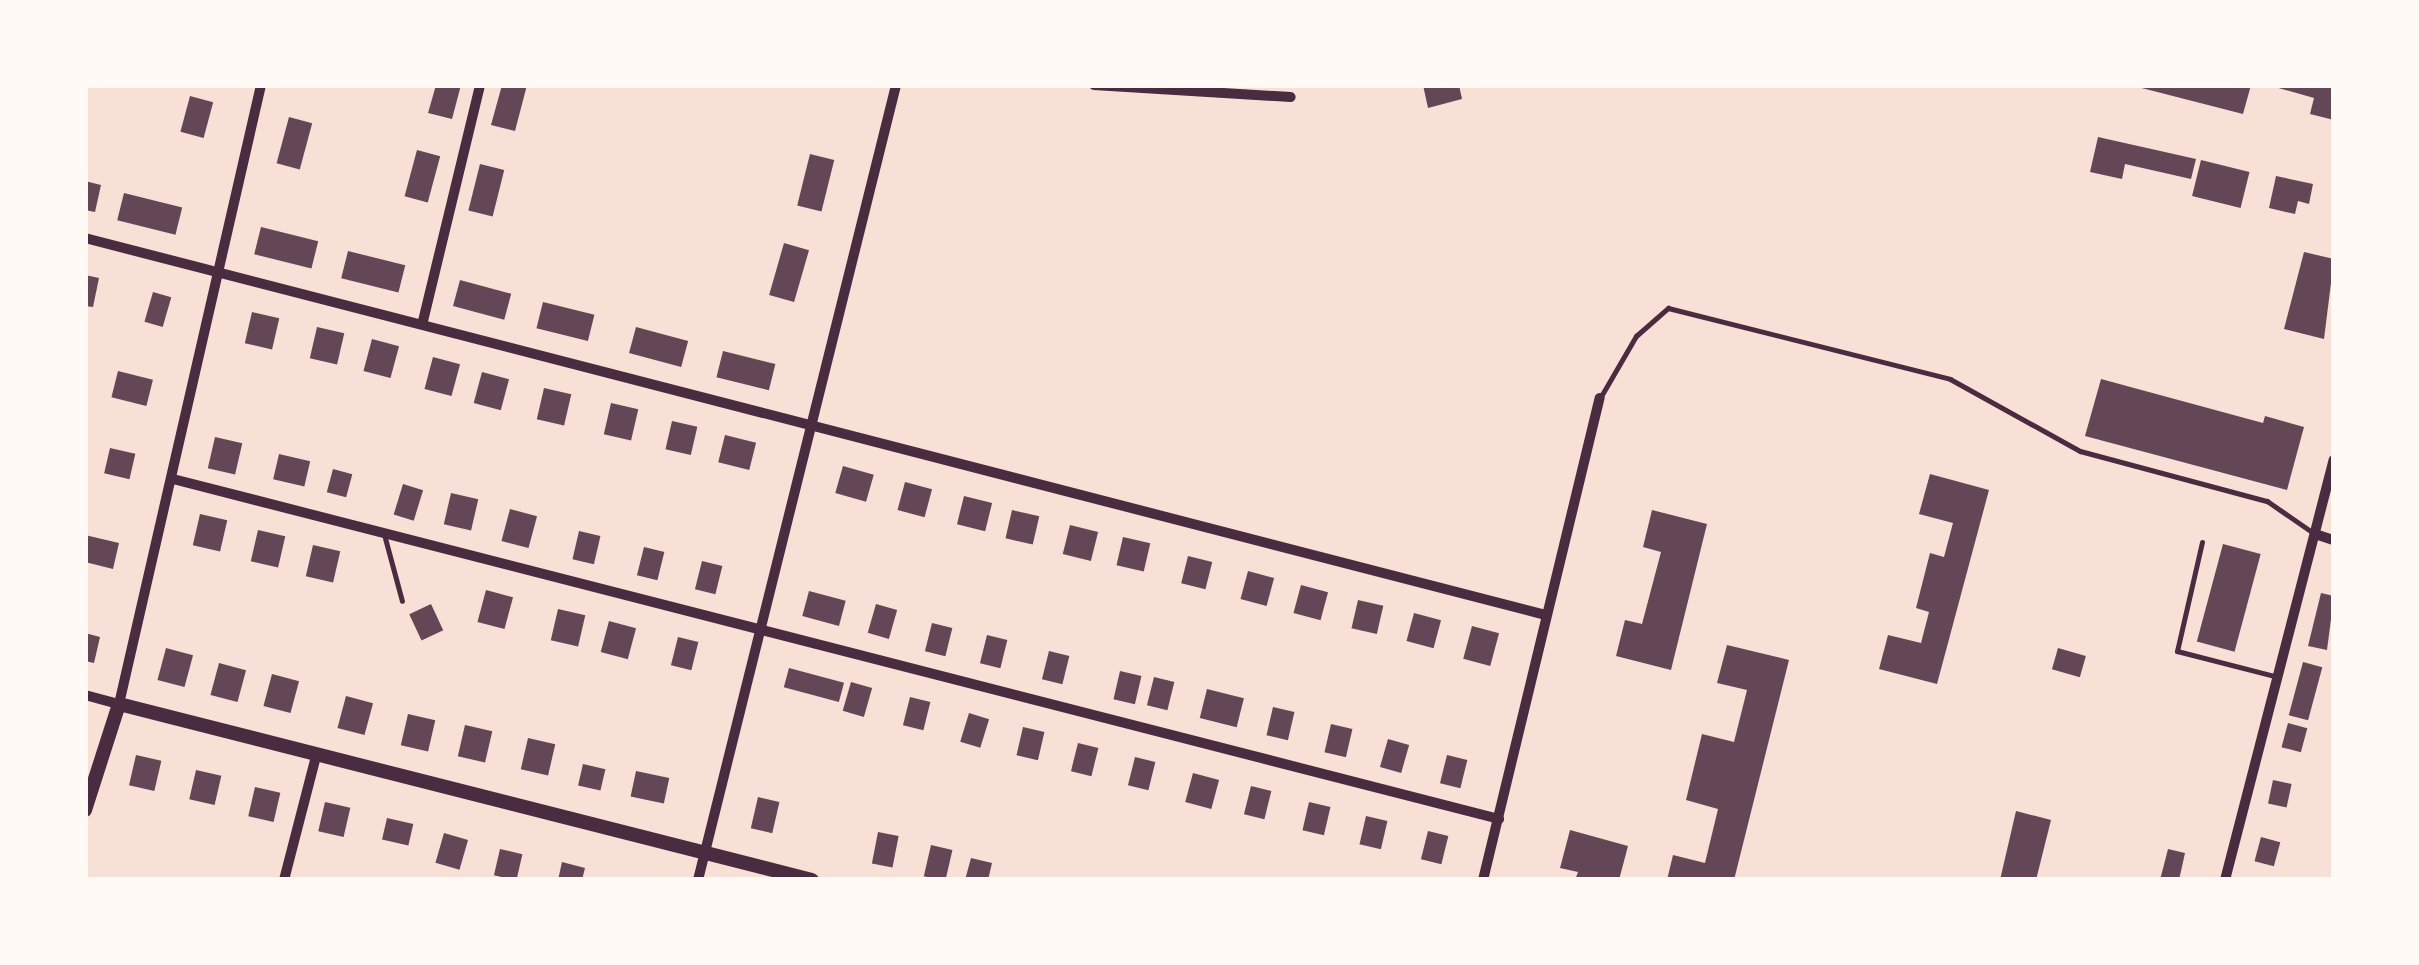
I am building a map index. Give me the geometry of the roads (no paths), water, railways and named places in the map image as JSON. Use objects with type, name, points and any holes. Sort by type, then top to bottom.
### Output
[{"type":"street","points":[[85,810],[119,704],[261,85]]},
{"type":"street","points":[[423,321],[480,85]]},
{"type":"street","points":[[698,880],[896,85]]},
{"type":"street","points":[[1094,85],[1291,97]]},
{"type":"street","points":[[85,238],[423,321],[811,426],[1546,615]]},
{"type":"street","points":[[1483,880],[1600,398]]},
{"type":"street","points":[[2225,880],[2334,460]]},
{"type":"street","points":[[173,479],[386,538],[1498,819]]},
{"type":"street","points":[[2315,534],[2334,540]]},
{"type":"street","points":[[85,695],[812,880]]},
{"type":"street","points":[[284,880],[316,756]]},
{"type":"lane","points":[[1600,398],[1636,336],[1668,308],[1950,379],[2080,451],[2266,500],[2315,534]]},
{"type":"lane","points":[[386,538],[402,600]]},
{"type":"lane","points":[[2202,542],[2176,651],[2278,676]]}]
